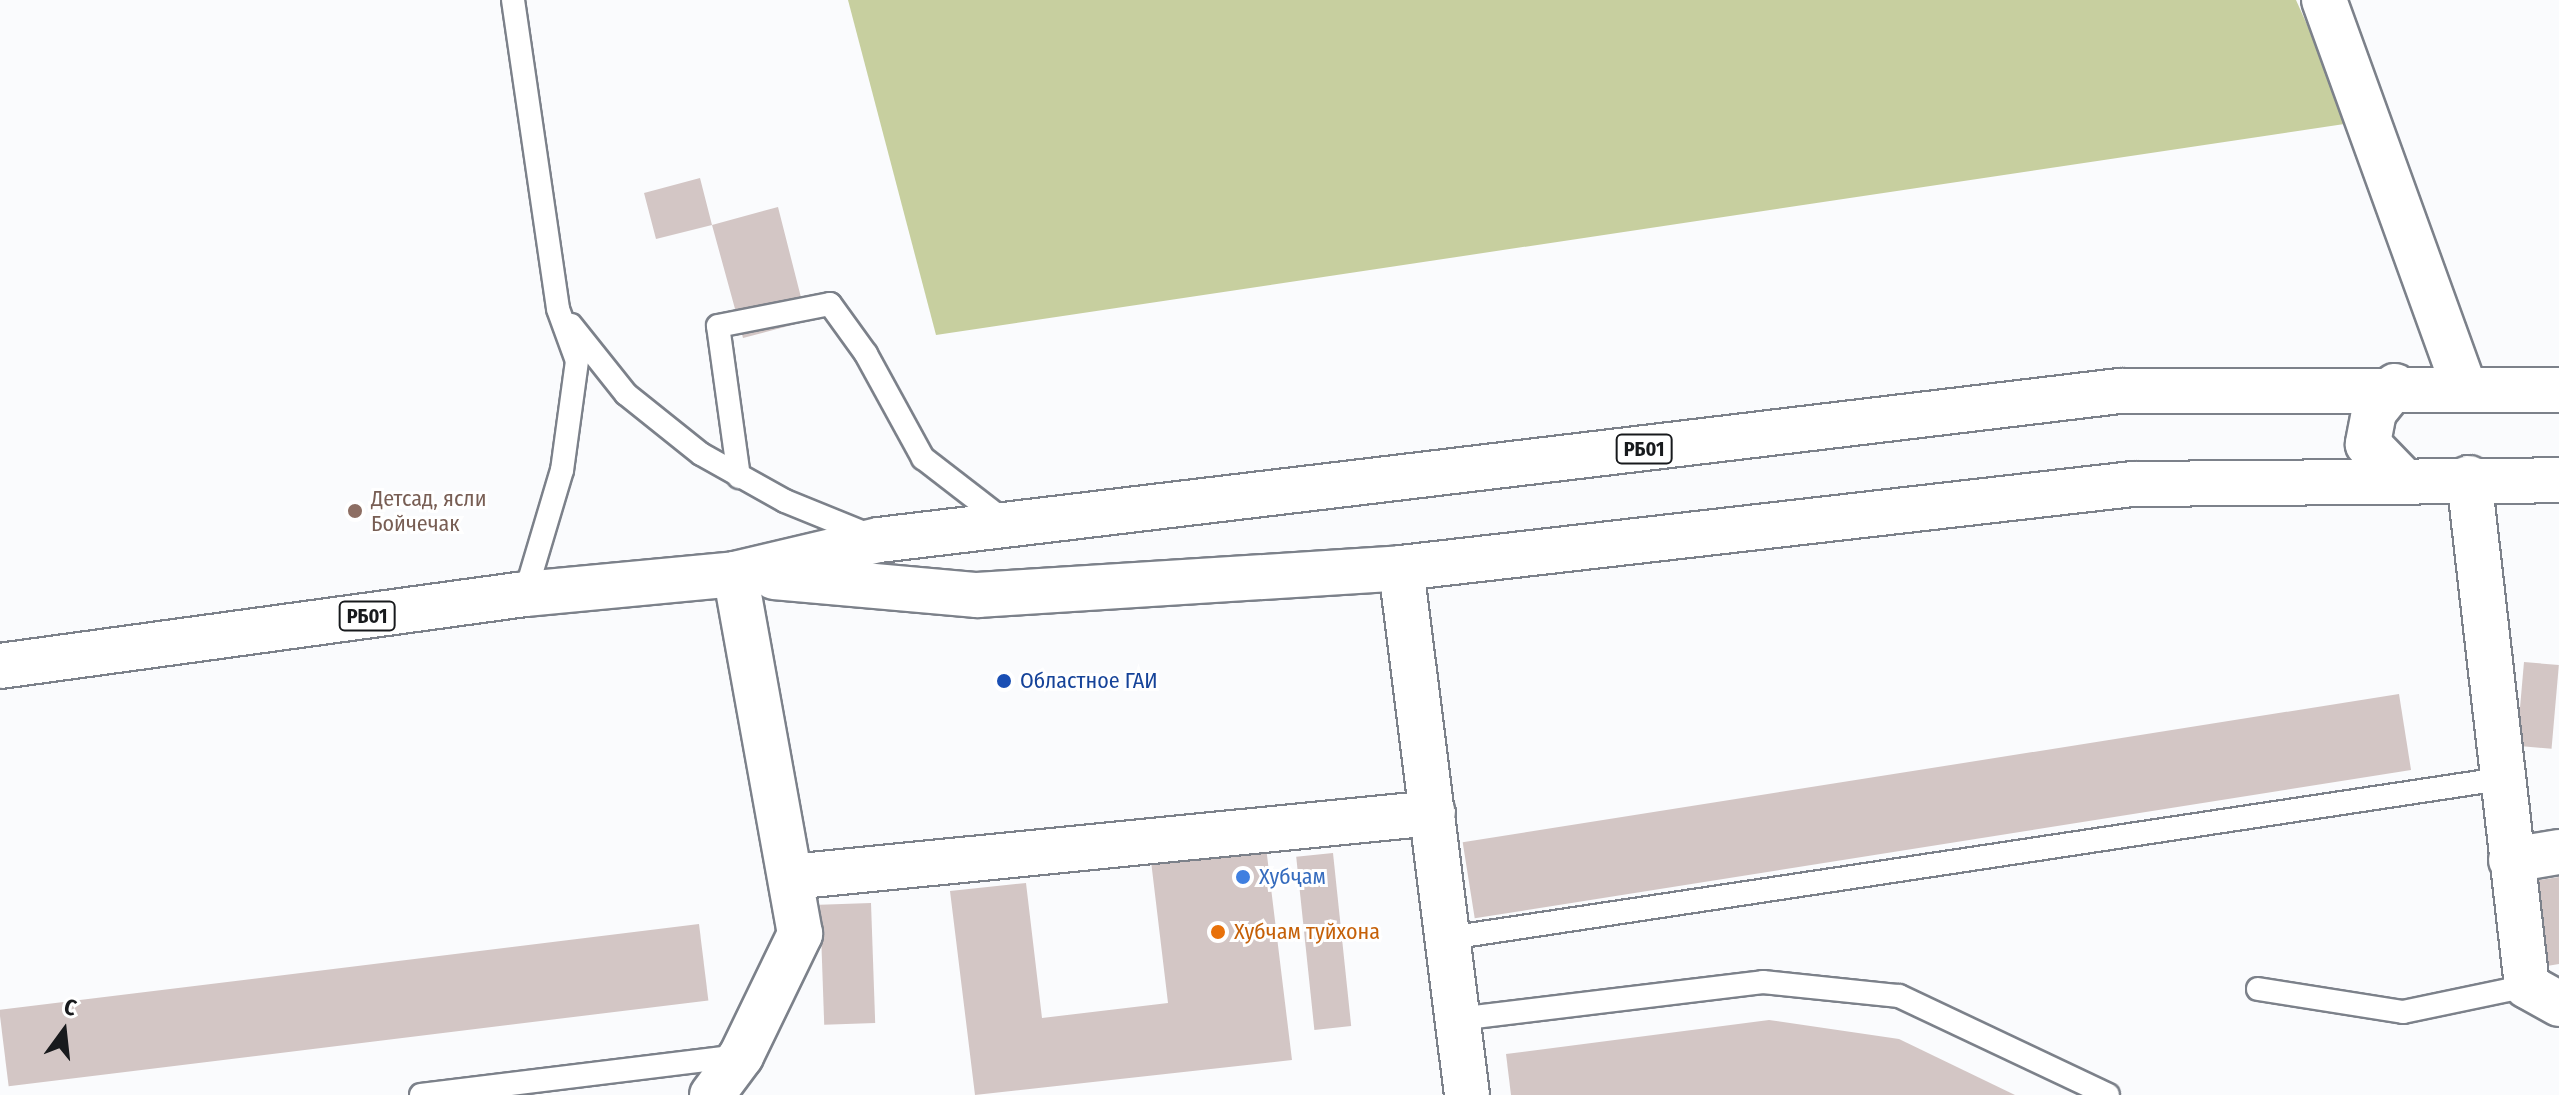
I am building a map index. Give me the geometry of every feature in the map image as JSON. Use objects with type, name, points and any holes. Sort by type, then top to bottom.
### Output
[{"type":"main road","points":[[2324,0],[2464,386]]},
{"type":"main road","points":[[2395,386],[2374,412],[2368,444],[2401,478]]},
{"type":"main road","name":"РБ01","points":[[0,666],[525,594],[735,574],[879,540],[2120,391],[2395,386],[2559,390]]},
{"type":"main road","name":"РБ01","points":[[735,574],[977,595],[1401,568],[2133,484],[2401,478],[2559,480]]},
{"type":"main road","points":[[2469,478],[2511,860],[2543,995]]},
{"type":"main road","points":[[1401,568],[1467,1095]]},
{"type":"main road","points":[[712,1095],[741,1056],[800,934],[735,574]]},
{"type":"main road","points":[[791,877],[1433,813]]},
{"type":"main road","points":[[2511,860],[2559,852]]},
{"type":"lane","points":[[513,0],[558,309],[577,361],[562,470],[525,594]]},
{"type":"lane","points":[[739,477],[718,326],[830,304],[866,354],[923,458],[1012,526]]},
{"type":"lane","points":[[558,309],[626,394],[739,477],[879,540]]},
{"type":"lane","points":[[1449,938],[2500,779]]},
{"type":"lane","points":[[1458,1019],[1763,982],[1899,996],[2108,1095]]},
{"type":"lane","points":[[2258,989],[2403,1012],[2543,995]]},
{"type":"lane","points":[[421,1095],[741,1056]]},
{"type":"green space","points":[[848,0],[2296,0],[2351,123],[936,335]]},
{"type":"building","points":[[700,178],[712,225],[656,239],[644,193]]},
{"type":"building","points":[[778,207],[807,321],[743,338],[712,225]]},
{"type":"building","points":[[2524,662],[2559,665],[2552,749],[2517,746]]},
{"type":"building","points":[[2399,694],[2411,770],[1475,918],[1463,842]]},
{"type":"building","name":"Хубчам туйхона","points":[[1266,847],[1292,1060],[975,1095],[950,891],[1026,883],[1042,1018],[1168,1003],[1151,861]]},
{"type":"building","points":[[1333,853],[1351,1026],[1314,1030],[1296,857]]},
{"type":"building","points":[[2559,877],[2559,964],[2541,967],[2526,882]]},
{"type":"building","points":[[871,903],[875,1023],[824,1025],[820,905]]},
{"type":"building","points":[[699,924],[708,1000],[9,1086],[0,1010]]},
{"type":"building","points":[[1769,1020],[1899,1039],[2015,1095],[1511,1095],[1506,1054]]},
{"type":"place","name":"Детсад, ясли Бойчечак","points":[[355,511]]},
{"type":"place","name":"Областное ГАИ","points":[[1004,681]]},
{"type":"place","name":"Хубҷам","points":[[1243,877]]},
{"type":"place","name":"Хубчам туйхона","points":[[1218,932]]}]
